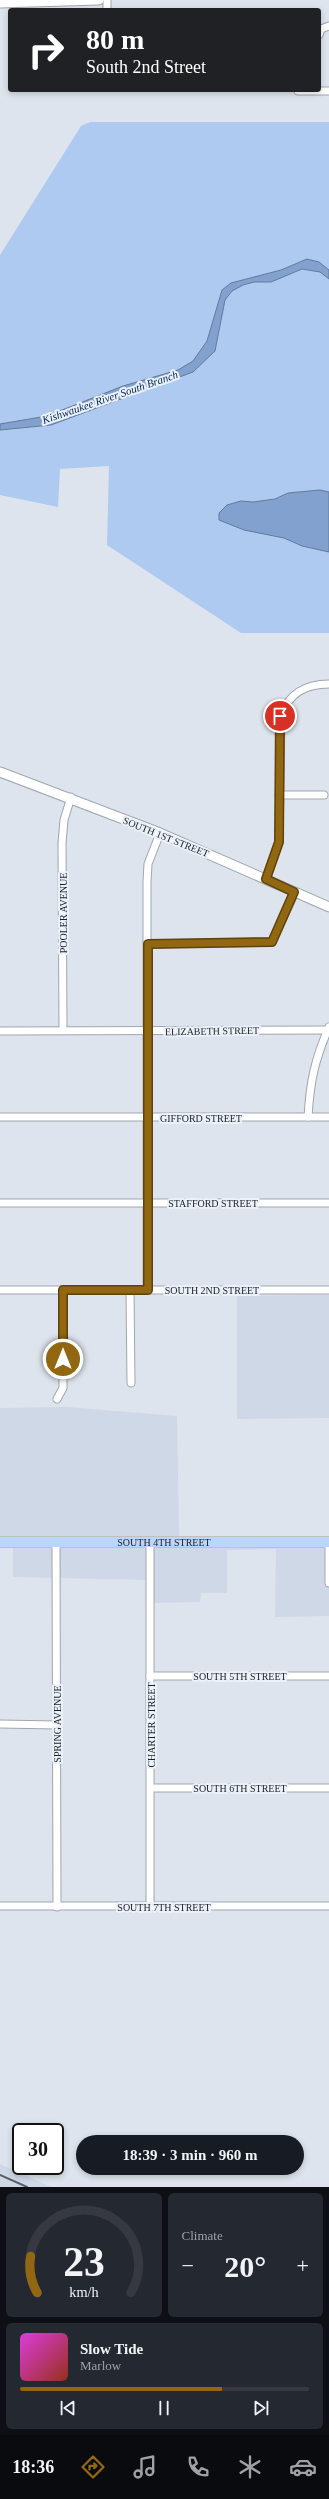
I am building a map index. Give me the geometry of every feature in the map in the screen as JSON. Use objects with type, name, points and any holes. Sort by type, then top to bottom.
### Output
[{"type":"main road","name":"SOUTH 4TH STREET","points":[[0,1542],[329,1542]]},
{"type":"street","points":[[0,3],[99,0]]},
{"type":"street","points":[[266,879],[278,847],[279,727],[283,710],[291,697],[297,691],[307,686],[328,684]]},
{"type":"street","name":"SOUTH 1ST STREET","points":[[0,772],[71,797],[160,833],[329,907]]},
{"type":"street","points":[[279,794],[324,795]]},
{"type":"street","name":"POOLER AVENUE","points":[[63,1030],[62,843],[63,826],[71,797]]},
{"type":"street","points":[[148,1290],[148,864],[160,833]]},
{"type":"street","points":[[148,944],[272,942],[294,892]]},
{"type":"street","points":[[308,1117],[311,1078],[316,1058],[328,1028]]},
{"type":"street","name":"ELIZABETH STREET","points":[[0,1031],[148,1031],[328,1028]]},
{"type":"street","name":"GIFFORD STREET","points":[[0,1117],[329,1117]]},
{"type":"street","name":"STAFFORD STREET","points":[[0,1203],[329,1203]]},
{"type":"street","name":"SOUTH 2ND STREET","points":[[0,1290],[329,1290]]},
{"type":"street","points":[[57,1399],[63,1388],[63,1290]]},
{"type":"street","points":[[130,1290],[131,1383]]},
{"type":"street","name":"SPRING AVENUE","points":[[56,1542],[57,1907]]},
{"type":"street","points":[[329,1542],[329,1583]]},
{"type":"street","name":"CHARTER STREET","points":[[150,1543],[150,1907]]},
{"type":"street","name":"SOUTH 5TH STREET","points":[[150,1676],[329,1676]]},
{"type":"street","points":[[0,1724],[57,1725]]},
{"type":"street","name":"SOUTH 6TH STREET","points":[[151,1788],[329,1788]]},
{"type":"street","name":"SOUTH 7TH STREET","points":[[0,1906],[329,1906]]},
{"type":"shaded area","points":[[90,122],[329,122],[329,633],[241,633],[107,545],[109,466],[60,469],[58,507],[0,495],[0,255],[81,126]]},
{"type":"shaded area","points":[[329,1295],[329,1418],[237,1419],[237,1296]]},
{"type":"shaded area","points":[[67,1407],[177,1416],[179,1536],[329,1537],[329,1616],[275,1617],[276,1549],[227,1550],[227,1593],[201,1593],[200,1602],[148,1603],[147,1580],[13,1577],[13,1544],[0,1544],[0,1408]]},
{"type":"shaded area","points":[[0,2164],[12,2169],[12,2175],[24,2175],[51,2187],[0,2187]]},
{"type":"water","name":"Kishwaukee River South Branch","points":[[307,259],[319,262],[329,270],[329,279],[320,272],[302,269],[271,282],[254,282],[243,285],[232,291],[225,300],[215,351],[193,372],[51,425],[0,430],[0,424],[47,416],[123,386],[178,370],[193,361],[207,341],[222,290],[231,283],[281,270]]},
{"type":"water","points":[[320,490],[329,492],[329,552],[302,546],[284,538],[244,530],[219,520],[219,513],[227,505],[241,501],[253,502],[275,499],[288,493]]},
{"type":"railway","points":[[0,2175],[27,2187]]},
{"type":"route","points":[[63,1359],[63,1290],[148,1290],[148,944],[272,942],[294,892],[266,879],[279,842],[280,716]]}]
